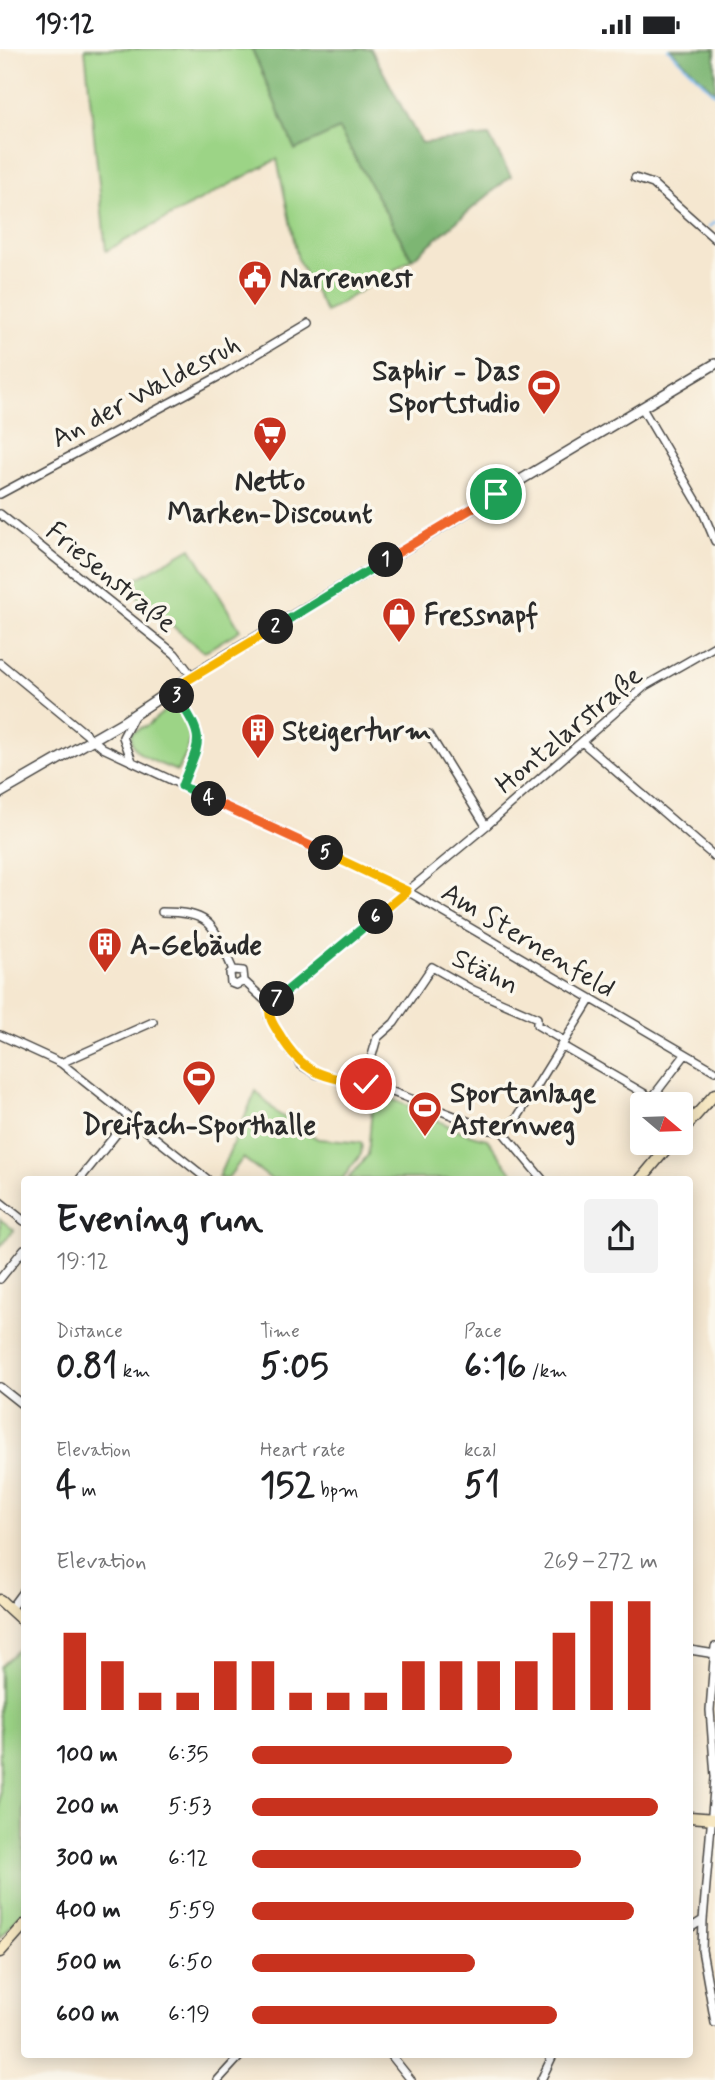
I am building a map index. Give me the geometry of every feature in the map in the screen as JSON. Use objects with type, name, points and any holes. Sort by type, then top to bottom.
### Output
[{"type":"main road","points":[[693,1119],[715,1094]]},
{"type":"main road","points":[[644,1176],[661,1155]]},
{"type":"main road","points":[[0,1600],[21,1619]]},
{"type":"main road","points":[[693,1817],[713,1819]]},
{"type":"main road","points":[[0,1952],[21,1928]]},
{"type":"street","points":[[635,178],[653,184],[715,239]]},
{"type":"street","name":"An der Waldesruh","points":[[0,494],[227,372],[309,323]]},
{"type":"street","points":[[0,793],[134,716],[192,676],[715,364]]},
{"type":"street","points":[[642,408],[702,510],[715,541]]},
{"type":"street","name":"Friesenstraße","points":[[0,515],[175,654],[192,676]]},
{"type":"street","name":"Hontzlarstraße","points":[[407,891],[486,826],[645,686],[715,646]]},
{"type":"street","name":"Am Sternenfeld","points":[[0,663],[103,748],[407,891],[715,1071]]},
{"type":"street","points":[[173,689],[198,730],[198,745],[182,786]]},
{"type":"street","points":[[133,762],[123,737],[134,716]]},
{"type":"street","name":"Hontzlarstraße","points":[[429,734],[486,826]]},
{"type":"street","points":[[582,741],[715,857]]},
{"type":"street","points":[[407,891],[270,1005],[269,1017],[301,1065],[316,1074],[364,1084],[489,1130],[502,1131],[517,1118],[590,1000]]},
{"type":"street","points":[[162,912],[190,912],[205,919],[215,932],[233,970]]},
{"type":"street","name":"Stähn","points":[[364,1084],[377,1038],[394,1023],[432,967],[473,990],[537,1018],[537,1025],[562,1043]]},
{"type":"street","points":[[233,970],[243,971],[244,981],[270,1005]]},
{"type":"street","points":[[233,970],[229,978],[231,983],[236,985],[244,981]]},
{"type":"street","points":[[61,1063],[153,1021]]},
{"type":"street","points":[[0,1035],[61,1063],[203,1176]]},
{"type":"street","points":[[562,1043],[652,1098],[685,1055]]},
{"type":"street","points":[[82,1176],[130,1118]]},
{"type":"street","points":[[502,1131],[540,1176]]},
{"type":"street","points":[[0,1202],[21,1219]]},
{"type":"street","points":[[0,1279],[21,1253]]},
{"type":"street","points":[[0,1387],[21,1404]]},
{"type":"street","points":[[10,1609],[21,1594]]},
{"type":"street","points":[[693,1650],[715,1651],[710,1710],[715,1777],[702,1950],[715,2023]]},
{"type":"street","points":[[693,1927],[703,1920]]},
{"type":"street","points":[[218,2080],[238,2058]]},
{"type":"street","points":[[393,2058],[411,2080]]},
{"type":"street","points":[[541,2080],[552,2058]]},
{"type":"green space","points":[[85,49],[252,49],[295,149],[339,129],[412,259],[326,312],[298,260],[277,159],[106,251]]},
{"type":"green space","points":[[252,49],[371,49],[421,143],[489,136],[511,176],[412,259],[339,129],[295,150]]},
{"type":"green space","points":[[670,49],[715,49],[715,92]]},
{"type":"green space","points":[[191,548],[240,630],[204,652],[124,586]]},
{"type":"green space","points":[[175,702],[185,712],[182,716],[190,738],[188,750],[177,771],[139,753],[132,740],[132,732],[148,725]]},
{"type":"green space","points":[[256,1091],[277,1113],[318,1139],[362,1143],[361,1154],[344,1176],[267,1176],[243,1158],[229,1176],[219,1176]]},
{"type":"green space","name":"Sportanlage Asternweg","points":[[373,1095],[402,1103],[458,1130],[487,1139],[515,1176],[350,1176],[368,1155]]},
{"type":"green space","points":[[0,1219],[14,1230],[0,1247]]},
{"type":"green space","points":[[21,1647],[21,1914],[0,1938],[0,1667]]},
{"type":"waterway","points":[[668,49],[715,94]]},
{"type":"waterway","points":[[709,227],[715,222]]},
{"type":"place","name":"Narrennest","points":[[255,307]]},
{"type":"place","name":"Saphir - Das Sportstudio","points":[[544,416]]},
{"type":"place","name":"Netto Marken-Discount","points":[[270,463]]},
{"type":"place","name":"Fressnapf","points":[[399,644]]},
{"type":"place","name":"Steigerturm","points":[[258,760]]},
{"type":"place","name":"A-Gebäude","points":[[105,974]]},
{"type":"place","name":"Dreifach-Sporthalle","points":[[199,1107]]},
{"type":"place","name":"Sportanlage Asternweg","points":[[425,1138]]},
{"type":"route","points":[[366,1084],[316,1074],[301,1065],[269,1017],[270,1005],[407,891],[182,786],[198,745],[198,730],[173,689],[496,494]]}]
